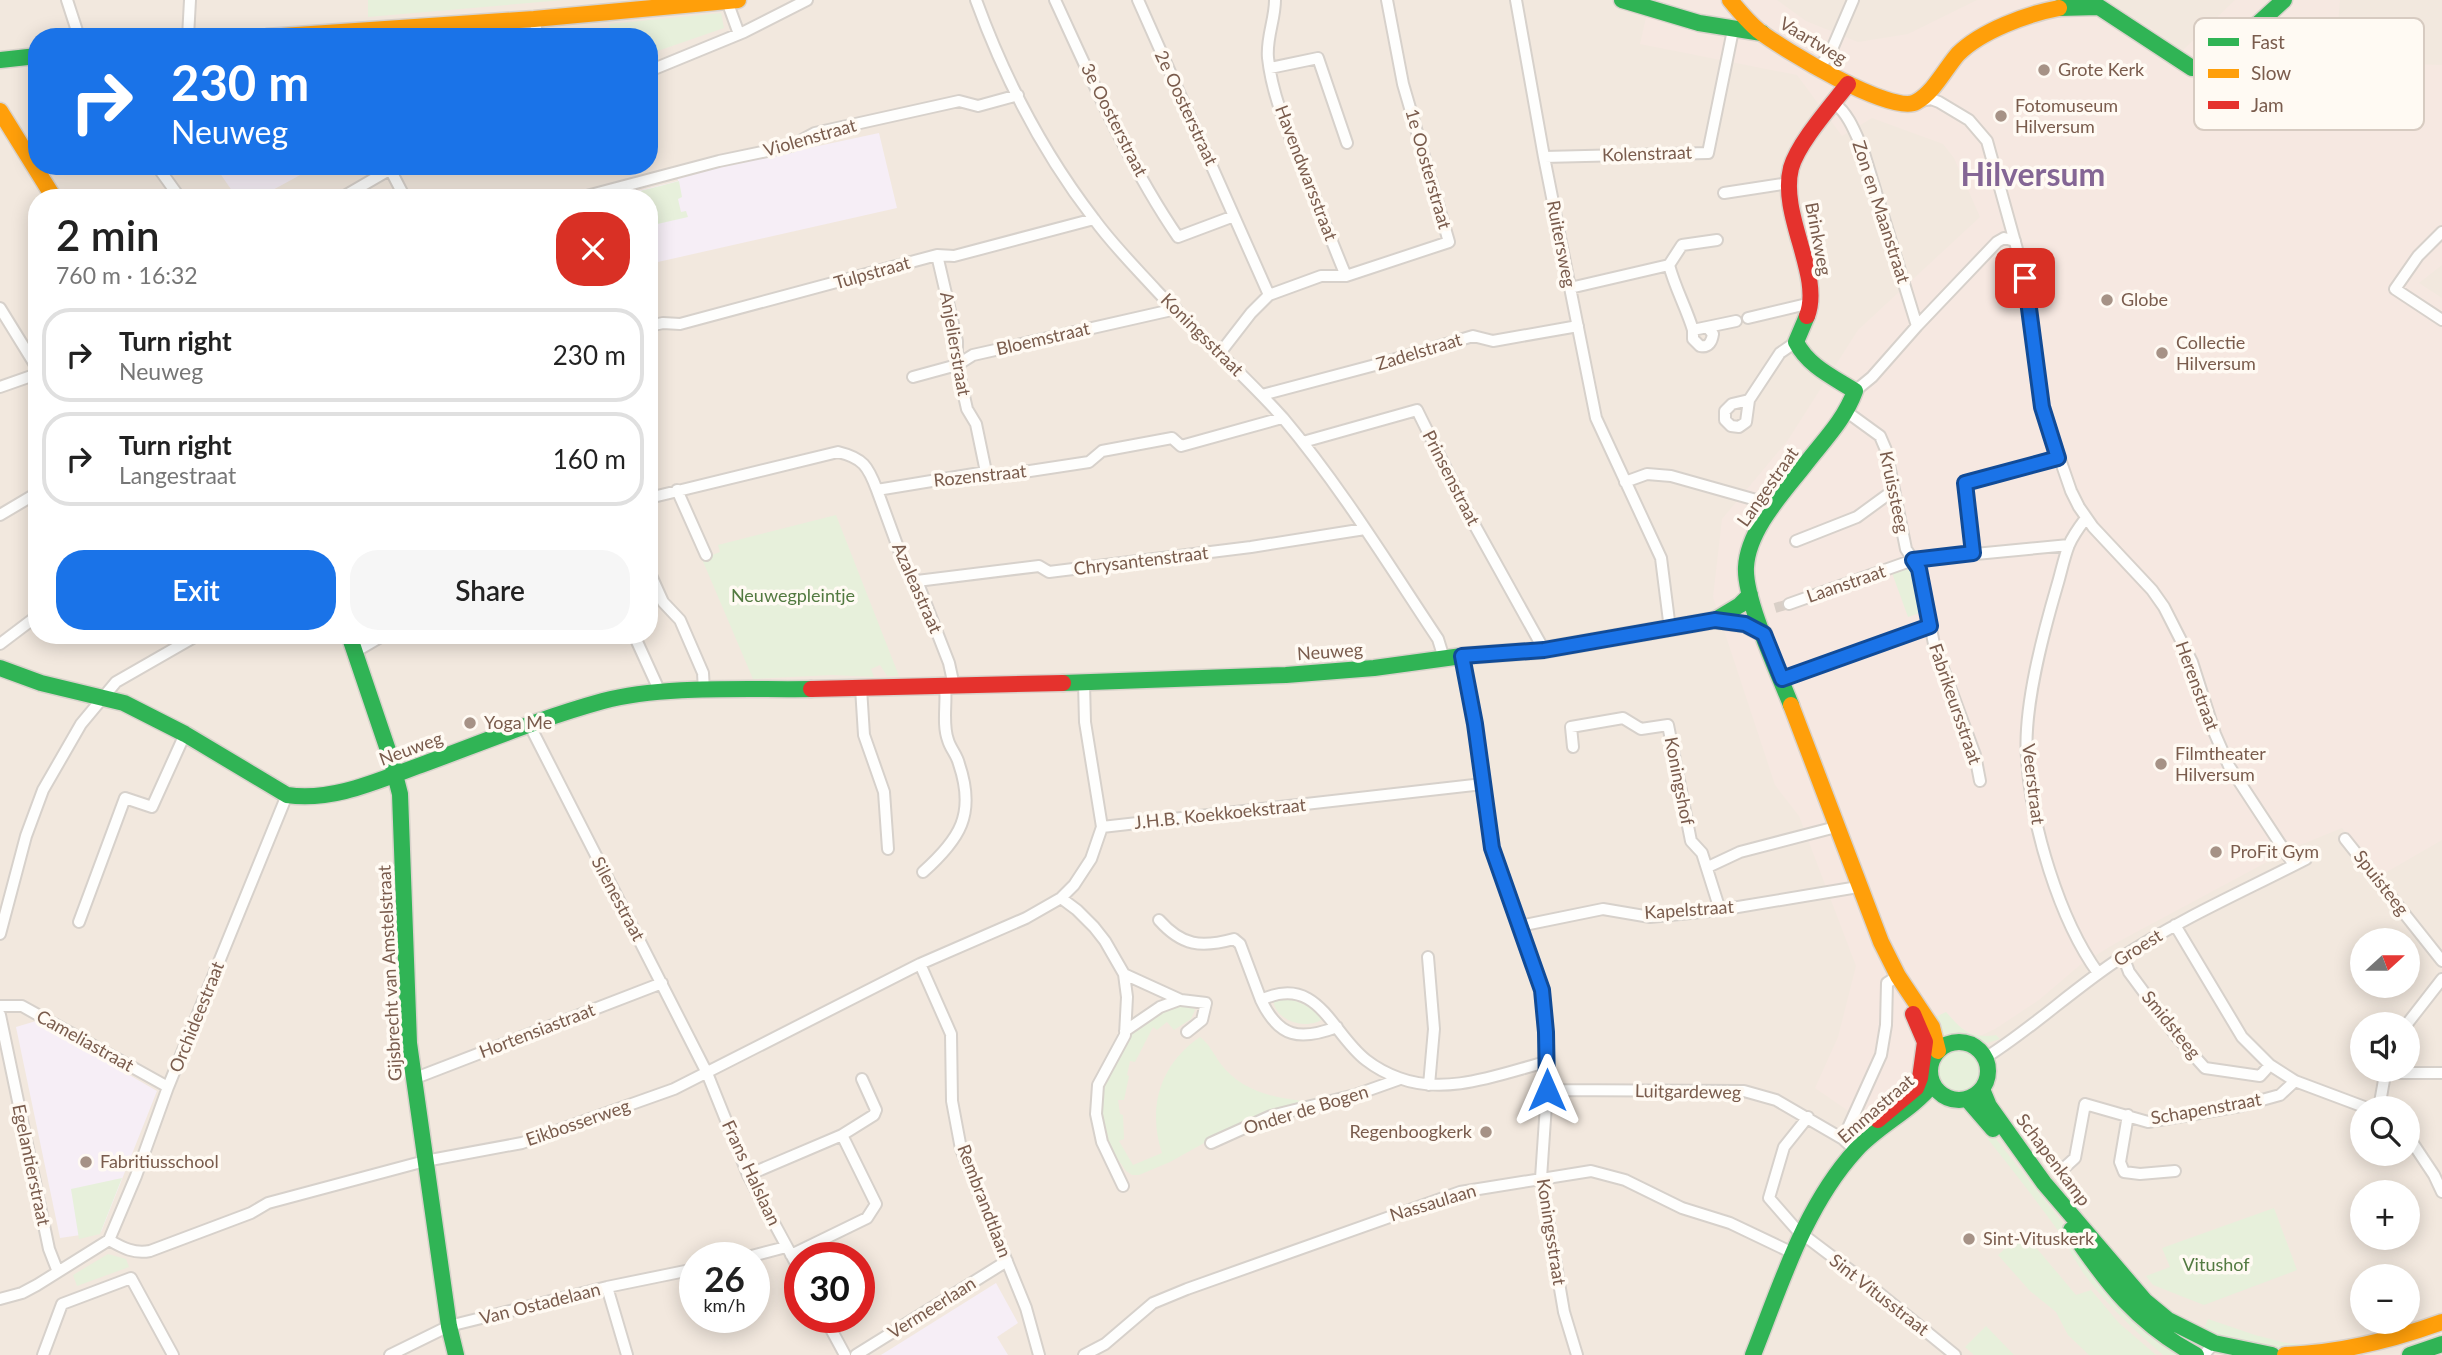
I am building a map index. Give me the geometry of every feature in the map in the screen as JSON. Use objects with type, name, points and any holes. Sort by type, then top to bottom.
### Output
[{"type":"street","points":[[67,0],[76,28]]},
{"type":"street","points":[[188,28],[190,0]]},
{"type":"street","points":[[658,67],[739,34],[807,0]]},
{"type":"street","name":"Koningsstraat","points":[[976,0],[1018,95],[1054,159],[1094,219],[1158,293],[1262,395],[1303,442],[1335,484],[1438,639],[1442,653],[1455,657],[1475,724],[1492,848],[1542,990],[1547,1090],[1541,1178],[1564,1312],[1577,1355]]},
{"type":"street","name":"3e Oosterstraat","points":[[1055,0],[1119,133],[1158,207],[1178,237],[1234,216]]},
{"type":"street","name":"2e Oosterstraat","points":[[1138,0],[1269,295]]},
{"type":"street","name":"Havendwarsstraat","points":[[1275,0],[1274,20],[1269,29],[1270,68],[1285,124],[1346,276]]},
{"type":"street","name":"1e Oosterstraat","points":[[1220,353],[1251,313],[1269,295],[1321,276],[1346,276],[1449,242],[1403,84],[1387,0]]},
{"type":"street","name":"Ruitersweg","points":[[1516,0],[1596,418],[1661,558],[1670,629]]},
{"type":"street","points":[[1622,0],[1732,33],[1762,33]]},
{"type":"street","points":[[1819,66],[1829,56],[1853,0]]},
{"type":"street","points":[[2265,18],[2284,0]]},
{"type":"street","points":[[400,28],[732,1],[739,34]]},
{"type":"street","points":[[1712,25],[1732,2]]},
{"type":"street","name":"Vaartweg","points":[[1732,2],[1762,33],[1848,84],[1900,104],[1912,104],[1920,100]]},
{"type":"street","points":[[1920,100],[1953,59],[1964,50],[2017,18],[2043,5],[2056,2],[2088,3],[2099,7],[2194,68]]},
{"type":"street","points":[[534,19],[536,28]]},
{"type":"street","name":"Kolenstraat","points":[[1544,157],[1708,153],[1732,33]]},
{"type":"street","points":[[0,60],[28,57]]},
{"type":"street","points":[[1270,68],[1318,58],[1347,143]]},
{"type":"street","name":"Brinkweg","points":[[1749,400],[1780,353],[1796,342],[1811,303],[1789,183],[1792,161],[1848,84]]},
{"type":"street","name":"Violenstraat","points":[[621,189],[719,160],[791,146],[816,133],[959,101],[978,106],[1018,95]]},
{"type":"street","name":"Herenstraat","points":[[1920,100],[1931,99],[1939,102],[1969,120],[1987,141],[2025,278],[2042,407],[2058,458],[2086,518],[2152,590],[2164,607],[2192,662],[2215,734],[2229,766],[2294,865]]},
{"type":"street","name":"Zon en Maanstraat","points":[[1835,104],[1840,107],[1863,150],[1917,326]]},
{"type":"street","points":[[0,111],[28,156]]},
{"type":"street","points":[[357,189],[381,175]]},
{"type":"street","name":"Brinkweg","points":[[1724,193],[1789,183]]},
{"type":"street","name":"Tulpstraat","points":[[658,324],[681,324],[937,255],[954,256],[1094,219]]},
{"type":"street","points":[[2442,232],[2418,256],[2395,289],[2442,320]]},
{"type":"street","name":"Langestraat","points":[[1938,1051],[1935,1034],[1898,976],[1858,887],[1786,678],[1764,634],[1750,594],[1746,565],[1749,550],[1764,520],[1847,412],[1855,391],[1872,377],[1997,242],[2004,238],[2015,241]]},
{"type":"street","points":[[1693,330],[1708,328],[1713,339],[1703,347],[1693,339],[1684,300],[1675,287],[1670,265],[1682,245],[1717,240]]},
{"type":"street","name":"Anjelierstraat","points":[[937,255],[957,341],[957,365],[967,409],[976,424],[986,472]]},
{"type":"street","points":[[1570,288],[1670,265]]},
{"type":"street","name":"Brinkweg","points":[[1708,328],[1811,303]]},
{"type":"street","points":[[0,308],[28,356]]},
{"type":"street","name":"Bloemstraat","points":[[913,377],[957,365],[972,355],[1176,309]]},
{"type":"street","name":"Zadelstraat","points":[[1262,395],[1473,336],[1493,341],[1578,326]]},
{"type":"street","points":[[1796,342],[1800,352],[1855,391]]},
{"type":"street","points":[[0,387],[28,375]]},
{"type":"street","name":"Prinsenstraat","points":[[1303,442],[1418,410],[1469,515],[1544,650]]},
{"type":"street","name":"Kruissteeg","points":[[1847,412],[1880,436],[1886,450],[1906,549],[1919,569],[1930,626]]},
{"type":"street","name":"Rozenstraat","points":[[877,490],[986,472],[996,476],[1089,462],[1101,451],[1172,438],[1181,446],[1282,418]]},
{"type":"street","points":[[658,495],[838,452],[863,462],[877,490]]},
{"type":"street","points":[[1973,553],[1965,483],[2058,458]]},
{"type":"street","points":[[1625,482],[1647,474],[1671,476],[1774,505]]},
{"type":"street","points":[[677,490],[706,555]]},
{"type":"street","name":"Azaleastraat","points":[[877,490],[907,572],[917,581],[949,663],[950,686]]},
{"type":"street","points":[[1796,541],[1857,517],[1894,490]]},
{"type":"street","points":[[0,515],[28,498]]},
{"type":"street","points":[[2069,545],[2086,518]]},
{"type":"street","name":"Chrysantenstraat","points":[[917,581],[1039,566],[1049,572],[1251,547],[1365,529]]},
{"type":"street","name":"Laanstraat","points":[[1789,604],[1913,560],[2069,545]]},
{"type":"street","name":"Veerstraat","points":[[2069,545],[2036,669],[2027,734],[2027,761],[2040,835],[2051,872],[2078,941],[2098,973]]},
{"type":"street","points":[[658,591],[663,602],[680,620],[703,673],[704,691]]},
{"type":"street","name":"Neuweg","points":[[1715,620],[1740,605],[1750,594]]},
{"type":"street","name":"Neuweg","points":[[287,795],[300,797],[356,789],[606,700],[660,692],[1084,683],[1286,675],[1544,650],[1715,620],[1745,624],[1764,634]]},
{"type":"street","points":[[0,644],[28,623]]},
{"type":"street","points":[[1786,678],[1930,626]]},
{"type":"street","name":"Fabrikeursstraat","points":[[1930,626],[1934,644],[1975,755],[1980,781]]},
{"type":"street","points":[[0,934],[26,836],[43,790],[81,724],[116,682],[182,644]]},
{"type":"street","name":"Gijsbrecht van Amstelstraat","points":[[352,644],[396,776],[400,798],[405,970],[413,1079],[449,1326],[456,1355]]},
{"type":"street","points":[[355,652],[369,644]]},
{"type":"street","points":[[639,644],[660,692]]},
{"type":"street","points":[[0,668],[41,683],[124,703],[185,734],[287,795]]},
{"type":"street","points":[[1084,683],[1085,722],[1102,827]]},
{"type":"street","points":[[923,872],[947,851],[962,824],[967,796],[959,762],[946,736],[950,686]]},
{"type":"street","points":[[861,688],[864,734],[884,792],[888,849]]},
{"type":"street","name":"Koningshof","points":[[1573,747],[1571,727],[1623,718],[1641,729],[1668,725],[1691,841],[1702,852],[1720,909]]},
{"type":"street","name":"Silenestraat","points":[[530,726],[707,1073]]},
{"type":"street","points":[[79,922],[125,798],[152,807],[185,734]]},
{"type":"street","name":"J.H.B. Koekkoekstraat","points":[[1102,827],[1483,785]]},
{"type":"street","name":"Orchideestraat","points":[[109,1240],[287,795]]},
{"type":"street","name":"Eikbosserweg","points":[[109,1240],[125,1249],[150,1251],[251,1213],[268,1203],[425,1161],[522,1143],[674,1089],[920,964],[1026,918],[1061,898],[1074,885],[1091,859],[1102,827]]},
{"type":"street","points":[[1708,867],[1741,852],[1836,827]]},
{"type":"street","name":"Spuisteeg","points":[[2345,839],[2442,961]]},
{"type":"street","name":"Groest","points":[[1985,1058],[2007,1044],[2076,988],[2123,957],[2175,925],[2306,859]]},
{"type":"street","name":"Kapelstraat","points":[[1520,926],[1603,909],[1650,917],[1858,887]]},
{"type":"street","points":[[1061,898],[1094,927],[1124,974],[1127,997],[1125,1031],[1098,1085],[1096,1114],[1102,1142],[1123,1186]]},
{"type":"street","points":[[1159,920],[1170,932],[1191,944],[1213,945],[1234,939],[1240,944],[1268,1015],[1281,1028],[1298,1036],[1316,1035],[1337,1027]]},
{"type":"street","points":[[2175,925],[2242,1037],[2270,1065],[2295,1081],[2350,1102]]},
{"type":"street","points":[[1428,957],[1434,1029],[1429,1085]]},
{"type":"street","name":"Smidsteeg","points":[[2123,957],[2129,972],[2177,1037],[2206,1068],[2260,1076],[2270,1065]]},
{"type":"street","name":"Rembrandtlaan","points":[[920,964],[951,1034],[953,1101],[961,1149],[1026,1308],[1040,1355]]},
{"type":"street","points":[[1124,974],[1179,1000],[1206,1003],[1202,1020],[1187,1032]]},
{"type":"street","points":[[1849,1144],[1916,1088],[1919,1082],[1924,1039],[1898,976]]},
{"type":"street","name":"Emmastraat","points":[[1753,1355],[1803,1235],[1849,1144],[1881,1055],[1886,1025],[1887,983],[1898,976]]},
{"type":"street","points":[[2416,1012],[2442,979]]},
{"type":"street","name":"Hortensiastraat","points":[[413,1079],[662,984]]},
{"type":"street","points":[[1261,1000],[1273,994],[1290,992],[1309,999],[1326,1013],[1365,1059],[1400,1079],[1429,1085],[1453,1085],[1546,1062]]},
{"type":"street","points":[[1125,1031],[1160,1007],[1179,1000]]},
{"type":"street","name":"Cameliastraat","points":[[0,1006],[22,1006],[168,1087]]},
{"type":"street","name":"Egelantierstraat","points":[[0,1015],[49,1249],[58,1272]]},
{"type":"street","points":[[1963,1043],[1975,1047],[1985,1058],[1988,1073],[1982,1089],[1967,1099],[1948,1098],[1933,1084],[1930,1067],[1938,1051],[1947,1045],[1963,1043]]},
{"type":"street","points":[[2420,1072],[2442,1073]]},
{"type":"street","name":"Frans Halslaan","points":[[707,1073],[748,1175],[784,1242]]},
{"type":"street","points":[[748,1175],[842,1135],[874,1115],[876,1110],[862,1079]]},
{"type":"street","name":"Onder de Bogen","points":[[1212,1143],[1271,1116],[1355,1095],[1400,1079]]},
{"type":"street","name":"Schapenstraat","points":[[2064,1168],[2077,1163],[2085,1104],[2148,1122],[2240,1106],[2280,1095],[2295,1081]]},
{"type":"street","name":"Emmastraat","points":[[1849,1144],[1917,1103],[1933,1084]]},
{"type":"street","name":"Schapenkamp","points":[[1982,1089],[1989,1106],[2044,1183],[2145,1301],[2168,1320],[2214,1350],[2273,1355]]},
{"type":"street","name":"Luitgardeweg","points":[[1547,1090],[1736,1090],[1776,1100],[1849,1144]]},
{"type":"street","name":"Schapenkamp","points":[[1967,1099],[2057,1209],[2122,1302],[2163,1336],[2196,1355]]},
{"type":"street","points":[[2128,1115],[2120,1162],[2124,1172],[2140,1174],[2175,1171]]},
{"type":"street","points":[[1803,1235],[1769,1198],[1784,1147],[1808,1117]]},
{"type":"street","points":[[810,1242],[867,1218],[876,1204],[842,1135]]},
{"type":"street","points":[[2420,1154],[2442,1192]]},
{"type":"street","name":"Nassaulaan","points":[[1084,1355],[1105,1345],[1153,1303],[1187,1289],[1460,1192],[1541,1178],[1591,1171],[1625,1180],[1682,1208],[1730,1223],[1796,1254]]},
{"type":"street","name":"Sint Vitusstraat","points":[[1803,1235],[1955,1355]]},
{"type":"street","points":[[0,1299],[22,1293],[109,1240]]},
{"type":"street","name":"Vermeerlaan","points":[[856,1355],[1007,1261]]},
{"type":"street","name":"Van Ostadelaan","points":[[390,1355],[449,1326],[679,1272]]},
{"type":"street","points":[[43,1355],[62,1304],[131,1278],[173,1355]]},
{"type":"street","points":[[607,1287],[626,1355]]},
{"type":"street","points":[[2285,1355],[2326,1354],[2391,1341],[2442,1322]]},
{"type":"street","points":[[833,1333],[845,1355]]},
{"type":"street","points":[[2410,1355],[2442,1344]]},
{"type":"shaded area","points":[[0,0],[2442,0],[2442,1355],[0,1355]]},
{"type":"shaded area","points":[[1650,0],[1777,0],[1806,21],[1858,42],[1908,34],[1977,0],[2101,1],[2145,24],[2182,51],[2194,39],[2194,130],[2424,130],[2424,64],[2442,65],[2442,265],[2419,283],[2442,298],[2442,840],[2378,877],[2342,828],[2293,848],[2116,943],[2080,965],[2039,1000],[1995,1029],[1982,1035],[1952,1040],[1930,1051],[1860,1119],[1815,1088],[1838,1037],[1856,966],[1799,816],[1775,785],[1713,597],[1722,519],[1788,440],[1858,330],[1980,217],[1954,158],[1943,144],[1872,118],[1842,136],[1797,75],[1640,44]]},
{"type":"shaded area","points":[[2235,0],[2340,0],[2339,18],[2216,18]]},
{"type":"shaded area","points":[[879,133],[897,208],[658,262],[658,189],[646,189],[678,181],[677,176]]},
{"type":"shaded area","points":[[221,175],[300,175],[274,189],[231,189]]},
{"type":"shaded area","name":"Fabritiusschool","points":[[36,1021],[157,1091],[101,1232],[60,1238],[16,1027]]},
{"type":"shaded area","points":[[996,1283],[1018,1323],[997,1337],[1008,1355],[881,1355]]},
{"type":"green space","points":[[368,0],[564,0],[368,17]]},
{"type":"green space","points":[[721,13],[724,28],[658,51],[658,28],[609,28],[609,24]]},
{"type":"green space","points":[[679,181],[682,197],[678,199],[681,212],[686,211],[688,217],[658,224],[658,189],[648,189]]},
{"type":"green space","name":"Neuwegpleintje","points":[[836,515],[899,676],[887,676],[880,665],[871,669],[874,677],[832,675],[753,679],[702,559],[720,552],[718,545]]},
{"type":"green space","points":[[1907,568],[1913,571],[1920,613],[1908,617],[1892,573]]},
{"type":"green space","points":[[1273,999],[1302,1004],[1324,1018],[1310,1024],[1293,1022],[1280,1014],[1275,1007]]},
{"type":"green space","points":[[1191,1004],[1195,1010],[1191,1019],[1174,1030],[1167,1022],[1157,1030],[1153,1027],[1135,1062],[1130,1061],[1124,1100],[1118,1100],[1120,1114],[1123,1115],[1124,1139],[1119,1141],[1133,1165],[1162,1153],[1156,1120],[1160,1088],[1175,1060],[1200,1037],[1228,1072],[1246,1086],[1278,1097],[1302,1101],[1231,1128],[1170,1162],[1139,1175],[1132,1175],[1126,1171],[1110,1148],[1102,1122],[1103,1091],[1107,1075],[1123,1044],[1142,1022],[1166,1010]]},
{"type":"green space","points":[[1946,1012],[1967,1032],[1979,1036],[1996,1035],[2000,1039],[1984,1044],[1942,1036],[1931,1019]]},
{"type":"green space","points":[[1959,1050],[1974,1056],[1980,1071],[1974,1086],[1959,1092],[1944,1086],[1938,1071],[1944,1056]]},
{"type":"green space","points":[[1992,1134],[2066,1227],[2179,1350],[2177,1355],[2163,1355],[2121,1317],[2093,1285],[2059,1232],[1987,1138]]},
{"type":"green space","points":[[122,1178],[100,1234],[79,1239],[71,1189]]},
{"type":"green space","name":"Vitushof","points":[[2274,1208],[2297,1270],[2204,1305],[2153,1285],[2146,1276],[2170,1267],[2162,1248]]},
{"type":"green space","points":[[2023,1232],[2076,1295],[2091,1290],[2119,1323],[2156,1355],[2089,1355],[2068,1335],[2056,1312],[2030,1291],[1998,1255]]},
{"type":"green space","points":[[108,1254],[126,1259],[129,1267],[77,1286],[73,1275]]},
{"type":"green space","points":[[2208,1319],[2286,1343],[2326,1346],[2282,1352],[2203,1332]]},
{"type":"green space","points":[[1986,1326],[2014,1355],[1974,1355],[1965,1347]]},
{"type":"tunnel","points":[[1775,608],[1789,604]]},
{"type":"traffic: fast","points":[[1622,0],[1699,23],[1762,33]]},
{"type":"traffic: fast","points":[[2264,18],[2284,0]]},
{"type":"traffic: fast","points":[[2059,8],[2099,7],[2194,68]]},
{"type":"traffic: fast","points":[[0,60],[28,57]]},
{"type":"traffic: fast","points":[[1791,705],[1750,597],[1746,567],[1748,553],[1759,526],[1839,421],[1855,391],[1822,370],[1801,350],[1796,342],[1807,316]]},
{"type":"traffic: fast","points":[[1715,620],[1740,605],[1750,595]]},
{"type":"traffic: fast","points":[[1063,683],[1286,675],[1374,668],[1462,656],[1544,650],[1715,620],[1745,624],[1764,634]]},
{"type":"traffic: fast","points":[[352,644],[400,794],[409,1043],[449,1326],[456,1355]]},
{"type":"traffic: fast","points":[[0,668],[41,683],[124,703],[185,734],[287,795],[304,796],[339,793],[356,788],[511,731],[603,701],[678,690],[811,689]]},
{"type":"traffic: fast","points":[[1959,1042],[1970,1044],[1983,1055],[1988,1071],[1986,1082],[1975,1095],[1959,1100],[1948,1098],[1935,1087],[1930,1071],[1932,1060],[1943,1047],[1959,1042]]},
{"type":"traffic: fast","points":[[1753,1355],[1784,1274],[1822,1196],[1856,1150],[1933,1084]]},
{"type":"traffic: fast","points":[[1982,1089],[1989,1106],[2044,1183],[2145,1301],[2168,1320],[2214,1343],[2272,1355]]},
{"type":"traffic: fast","points":[[1967,1099],[1993,1129]]},
{"type":"traffic: fast","points":[[2071,1230],[2125,1301],[2157,1330],[2196,1355]]},
{"type":"traffic: fast","points":[[2410,1355],[2442,1344]]},
{"type":"traffic: slow","points":[[400,28],[738,0]]},
{"type":"traffic: slow","points":[[1730,0],[1755,28],[1789,51],[1862,90],[1903,104],[1922,98],[1958,54],[1979,38],[2019,19],[2059,8]]},
{"type":"traffic: slow","points":[[0,111],[28,156]]},
{"type":"traffic: slow","points":[[40,175],[48,189]]},
{"type":"traffic: slow","points":[[1791,705],[1881,942],[1898,976],[1932,1027],[1938,1051]]},
{"type":"traffic: slow","points":[[2285,1355],[2365,1345],[2442,1322]]},
{"type":"traffic: jam","points":[[1807,316],[1810,283],[1791,205],[1791,168],[1808,136],[1848,84]]},
{"type":"traffic: jam","points":[[811,689],[1063,683]]},
{"type":"traffic: jam","points":[[1878,1120],[1916,1088],[1920,1078],[1925,1042],[1913,1014]]},
{"type":"place","name":"Grote Kerk","points":[[2044,70]]},
{"type":"place","name":"Fotomuseum Hilversum","points":[[2001,116]]},
{"type":"place","name":"Globe","points":[[2107,300]]},
{"type":"place","name":"Collectie Hilversum","points":[[2162,353]]},
{"type":"place","name":"Yoga Me","points":[[470,723]]},
{"type":"place","name":"Filmtheater Hilversum","points":[[2161,764]]},
{"type":"place","name":"ProFit Gym","points":[[2216,852]]},
{"type":"place","name":"Regenboogkerk","points":[[1486,1132]]},
{"type":"place","name":"Fabritiusschool","points":[[86,1162]]},
{"type":"place","name":"Sint-Vituskerk","points":[[1969,1239]]},
{"type":"district","name":"Hilversum","points":[[2033,175]]},
{"type":"route","points":[[1547,1090],[1542,990],[1492,848],[1475,724],[1462,656],[1544,650],[1715,620],[1745,624],[1764,634],[1782,679],[1930,626],[1919,569],[1913,560],[1973,553],[1965,483],[2058,458],[2042,407],[2025,278]]}]
